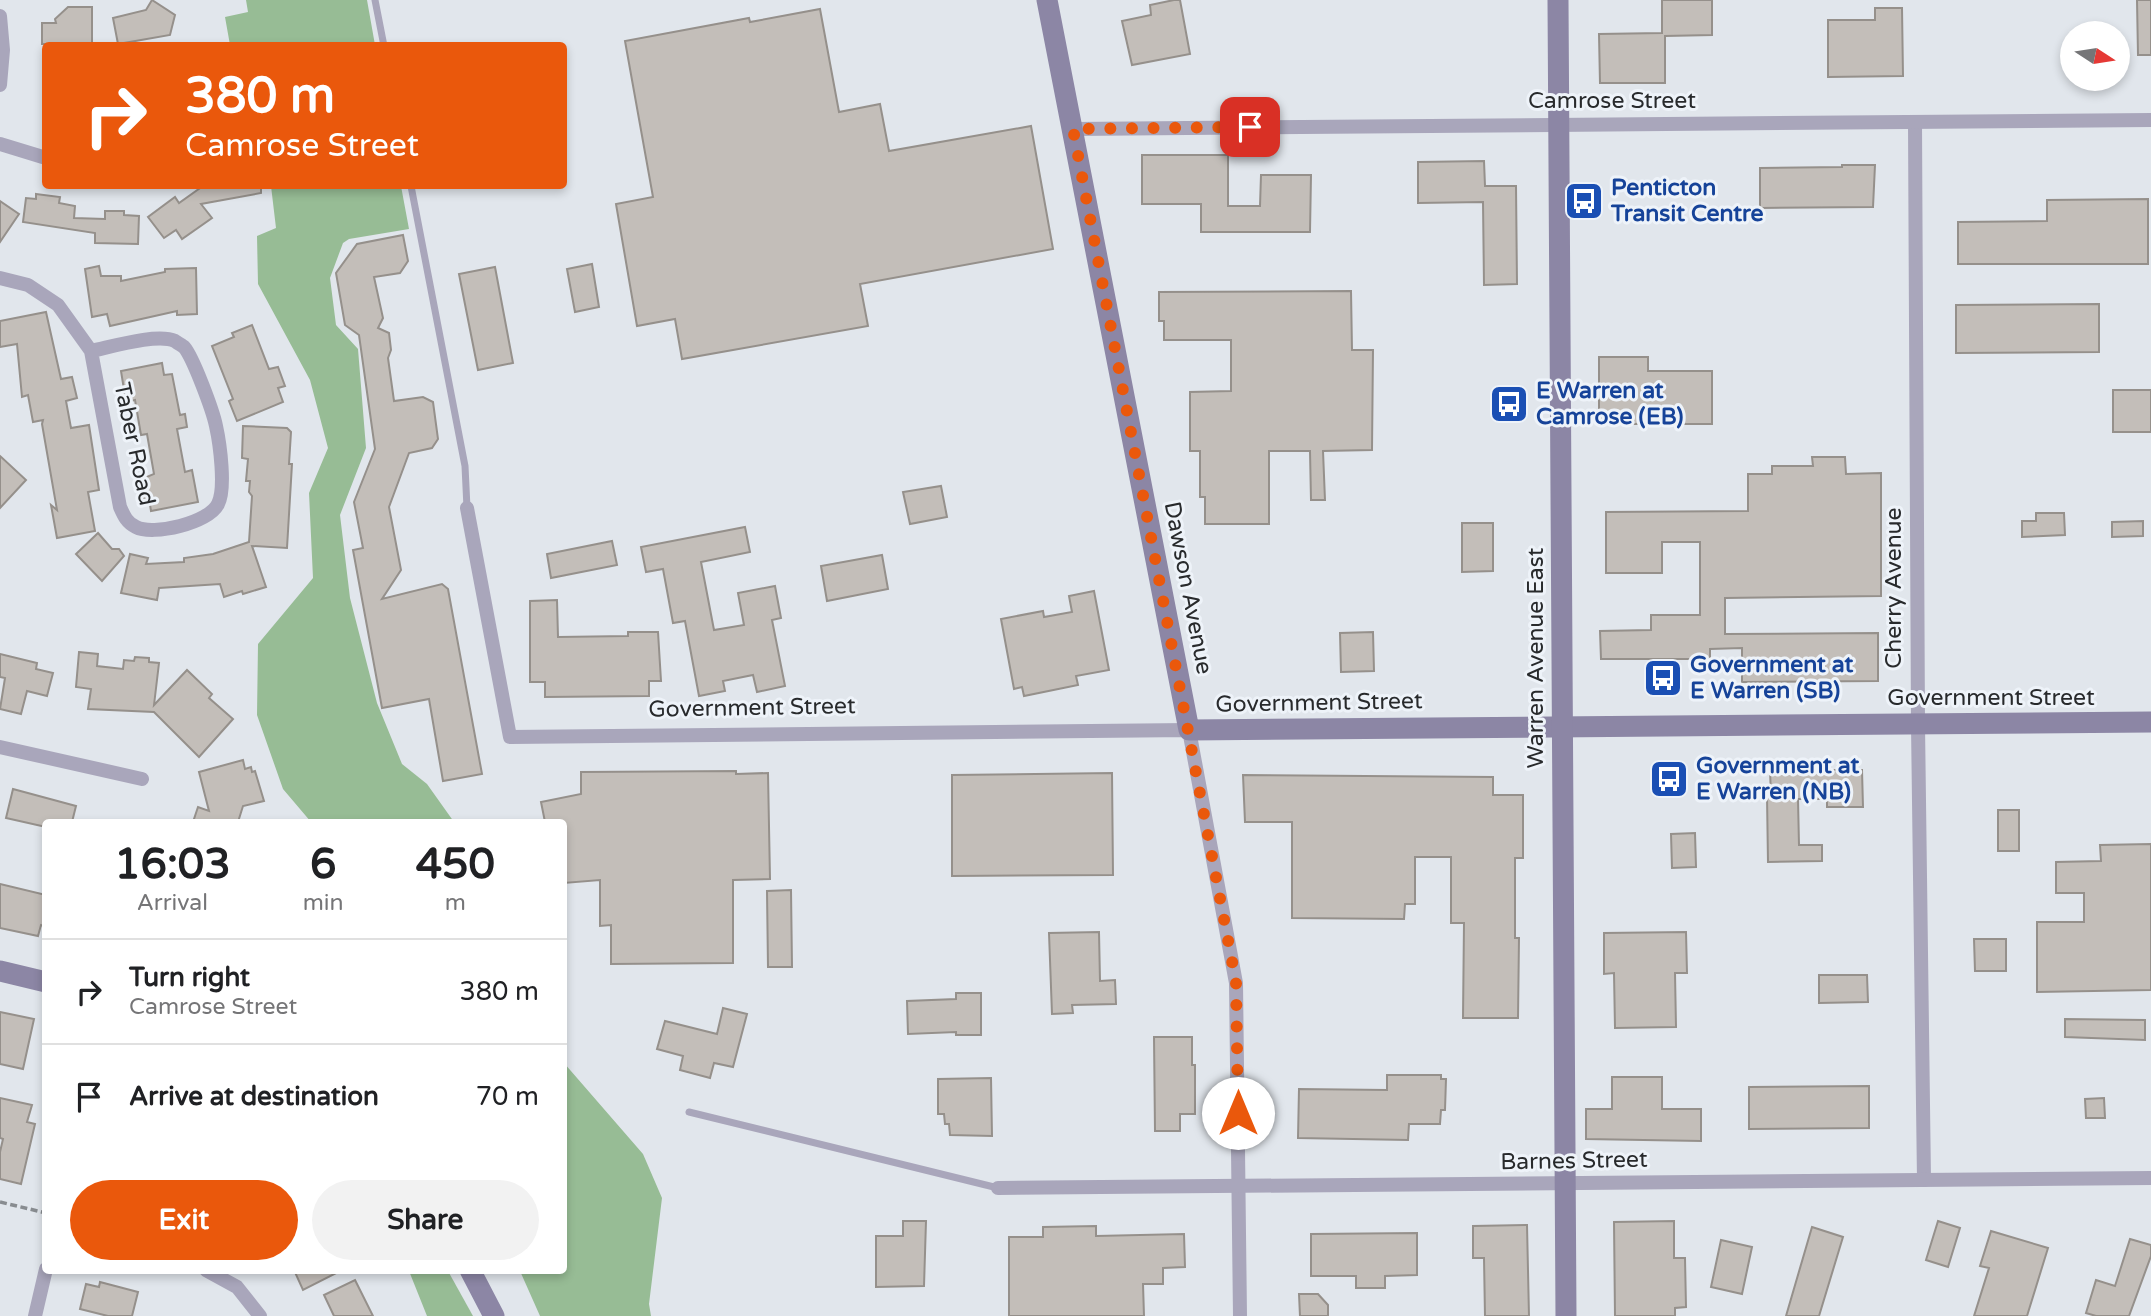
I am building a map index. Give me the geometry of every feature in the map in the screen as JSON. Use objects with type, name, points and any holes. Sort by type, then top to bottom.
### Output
[{"type":"street","name":"Dawson Avenue","points":[[1047,0],[1236,982],[1240,1316]]},
{"type":"street","name":"Warren Avenue East","points":[[1558,0],[1563,1184],[1566,1316]]},
{"type":"street","points":[[0,16],[3,50],[0,85]]},
{"type":"street","name":"Camrose Street","points":[[1073,129],[2151,120]]},
{"type":"street","name":"Cherry Avenue","points":[[1915,122],[1917,725],[1924,1180]]},
{"type":"street","points":[[0,144],[42,157]]},
{"type":"street","name":"Taber Road","points":[[0,278],[28,285],[58,305],[91,351],[120,507],[127,522],[150,531],[200,521],[218,506],[222,492],[216,425],[183,346],[172,340],[157,338],[91,351]]},
{"type":"street","name":"Government Street","points":[[467,508],[510,737],[2151,722]]},
{"type":"street","points":[[0,747],[142,779]]},
{"type":"street","points":[[0,971],[42,981]]},
{"type":"street","name":"Barnes Street","points":[[998,1188],[2151,1178]]},
{"type":"street","points":[[34,1316],[45,1274]]},
{"type":"street","points":[[213,1274],[237,1287],[260,1316]]},
{"type":"street","points":[[472,1274],[494,1316]]},
{"type":"lane","points":[[375,0],[383,42]]},
{"type":"lane","points":[[412,189],[465,466],[467,508]]},
{"type":"lane","points":[[689,1112],[998,1188]]},
{"type":"path","points":[[0,1202],[42,1212]]},
{"type":"green space","points":[[246,0],[367,0],[374,42],[229,42],[225,17],[248,12]]},
{"type":"green space","points":[[271,189],[402,189],[409,229],[349,239],[343,243],[330,278],[336,325],[358,349],[366,448],[340,515],[350,598],[377,703],[402,764],[427,784],[452,819],[308,819],[283,789],[257,715],[258,644],[313,578],[309,493],[328,448],[310,380],[258,284],[257,236],[276,228]]},
{"type":"green space","points":[[567,1066],[643,1154],[662,1198],[649,1304],[651,1316],[540,1316],[521,1274],[567,1274]]},
{"type":"green space","points":[[410,1274],[450,1274],[473,1316],[427,1316]]},
{"type":"building","points":[[152,0],[175,15],[170,35],[118,42],[113,18],[146,10]]},
{"type":"building","points":[[1180,0],[1190,54],[1132,65],[1122,21],[1151,15],[1150,5]]},
{"type":"building","points":[[1662,0],[1712,0],[1712,35],[1665,36],[1665,83],[1600,83],[1599,34],[1662,33]]},
{"type":"building","points":[[2137,0],[2151,0],[2151,55],[2138,55]]},
{"type":"building","points":[[68,7],[92,7],[92,42],[42,42],[42,23],[56,23],[55,19]]},
{"type":"building","points":[[1875,8],[1902,8],[1903,76],[1828,77],[1828,20],[1875,20]]},
{"type":"building","points":[[820,9],[839,112],[880,104],[889,151],[1031,126],[1053,249],[860,284],[868,326],[682,359],[675,319],[637,326],[616,204],[653,197],[625,41],[749,18],[750,22]]},
{"type":"building","points":[[1142,155],[1228,155],[1228,206],[1260,206],[1261,175],[1311,175],[1310,232],[1201,232],[1201,204],[1142,204]]},
{"type":"building","points":[[1484,161],[1485,186],[1516,186],[1517,284],[1484,285],[1483,202],[1418,203],[1418,162]]},
{"type":"building","points":[[1875,165],[1873,207],[1760,208],[1760,168]]},
{"type":"building","points":[[199,189],[261,189],[261,193],[201,204],[212,218],[182,239],[176,230],[164,238],[148,217],[175,197],[179,203]]},
{"type":"building","points":[[36,194],[60,197],[59,203],[75,206],[74,218],[105,219],[105,211],[124,211],[124,215],[139,216],[138,244],[95,243],[95,233],[23,222],[26,198],[36,199]]},
{"type":"building","points":[[2148,199],[2148,264],[1958,264],[1958,222],[2047,221],[2047,200]]},
{"type":"building","points":[[0,201],[19,214],[0,242]]},
{"type":"building","points":[[403,235],[408,261],[400,273],[374,277],[383,318],[378,328],[389,333],[391,350],[388,358],[394,401],[423,397],[433,402],[438,439],[432,448],[409,453],[389,507],[401,570],[382,599],[442,584],[448,589],[482,774],[443,781],[429,699],[382,708],[353,550],[363,548],[354,502],[375,449],[359,335],[345,325],[336,273],[357,244]]},
{"type":"building","points":[[592,264],[599,307],[575,312],[567,269]]},
{"type":"building","points":[[99,266],[101,276],[121,276],[121,281],[165,272],[165,269],[196,268],[197,314],[177,315],[177,311],[110,326],[107,314],[92,317],[85,269]]},
{"type":"building","points":[[495,267],[513,363],[478,370],[459,274]]},
{"type":"building","points":[[1351,291],[1352,350],[1373,350],[1372,450],[1323,451],[1325,500],[1311,500],[1310,451],[1269,451],[1269,524],[1205,524],[1205,497],[1200,497],[1200,451],[1190,451],[1190,392],[1231,391],[1231,340],[1164,340],[1164,321],[1159,321],[1159,292]]},
{"type":"building","points":[[2099,304],[2099,352],[1956,353],[1956,305]]},
{"type":"building","points":[[46,312],[61,379],[72,377],[77,398],[66,401],[71,428],[89,425],[99,490],[88,492],[95,531],[57,538],[51,505],[57,510],[43,420],[33,422],[28,395],[22,397],[17,344],[0,347],[0,321]]},
{"type":"building","points":[[252,325],[269,369],[278,367],[285,386],[278,388],[283,402],[237,421],[229,401],[233,399],[212,346],[234,337],[232,333]]},
{"type":"building","points":[[1599,357],[1648,357],[1648,371],[1712,371],[1712,424],[1599,424]]},
{"type":"building","points":[[162,363],[164,375],[172,374],[180,415],[185,414],[187,427],[177,429],[185,472],[192,470],[198,502],[151,511],[149,498],[140,499],[137,481],[154,474],[147,434],[141,435],[135,400],[126,402],[121,371]]},
{"type":"building","points":[[2113,390],[2151,390],[2151,432],[2113,432]]},
{"type":"building","points":[[243,426],[287,428],[291,432],[289,464],[292,464],[287,548],[252,546],[266,587],[224,597],[220,584],[159,588],[157,600],[121,593],[130,554],[148,558],[146,564],[184,562],[184,558],[213,554],[249,542],[252,496],[249,492],[250,481],[246,481],[248,459],[242,458]]},
{"type":"building","points":[[0,456],[26,480],[0,508]]},
{"type":"building","points":[[1812,457],[1845,457],[1846,474],[1881,473],[1881,596],[1725,598],[1725,634],[1878,633],[1878,681],[1742,682],[1742,648],[1710,649],[1710,659],[1601,659],[1600,631],[1651,630],[1651,615],[1700,615],[1700,542],[1662,542],[1662,573],[1606,573],[1606,512],[1748,511],[1748,474],[1772,474],[1772,466],[1813,466]]},
{"type":"building","points":[[941,486],[947,517],[910,524],[903,492]]},
{"type":"building","points":[[2036,513],[2064,513],[2065,535],[2022,537],[2022,521],[2036,521]]},
{"type":"building","points":[[2143,521],[2143,536],[2112,537],[2112,522]]},
{"type":"building","points":[[1462,523],[1493,523],[1493,571],[1462,572]]},
{"type":"building","points":[[745,527],[750,552],[701,562],[714,630],[744,625],[738,593],[775,586],[781,618],[772,620],[785,686],[757,692],[753,675],[723,681],[725,691],[699,696],[685,621],[673,623],[663,569],[646,572],[641,547]]},
{"type":"building","points":[[98,533],[112,549],[119,549],[124,556],[102,581],[76,554]]},
{"type":"building","points":[[612,541],[617,565],[551,578],[547,554]]},
{"type":"building","points":[[882,555],[888,589],[827,601],[821,566]]},
{"type":"building","points":[[1094,591],[1109,670],[1076,676],[1078,685],[1024,696],[1022,687],[1014,689],[1001,619],[1043,611],[1044,617],[1072,612],[1069,596]]},
{"type":"building","points":[[557,600],[558,637],[628,636],[628,632],[658,632],[661,681],[649,681],[649,696],[545,697],[545,682],[530,682],[530,601]]},
{"type":"building","points":[[1373,632],[1374,671],[1341,672],[1340,633]]},
{"type":"building","points":[[79,652],[98,654],[97,666],[123,669],[124,660],[134,661],[135,657],[149,658],[149,662],[159,663],[154,705],[187,670],[212,694],[209,698],[233,719],[199,757],[154,712],[88,709],[91,689],[76,687]]},
{"type":"building","points":[[0,654],[37,663],[36,669],[53,673],[47,696],[27,691],[21,714],[0,709],[5,678],[0,677]]},
{"type":"building","points":[[243,760],[245,769],[251,767],[252,772],[255,771],[264,801],[243,806],[239,819],[194,819],[198,807],[209,811],[199,772]]},
{"type":"building","points":[[1770,770],[1862,770],[1863,807],[1827,807],[1827,799],[1798,799],[1799,845],[1822,845],[1822,861],[1768,862],[1767,796],[1771,796]]},
{"type":"building","points":[[581,772],[768,773],[770,879],[733,880],[733,963],[611,964],[611,925],[600,926],[600,880],[567,883],[567,819],[544,819],[541,802],[581,794]]},
{"type":"building","points":[[1112,773],[1113,875],[952,876],[952,775]]},
{"type":"building","points":[[1243,775],[1493,777],[1493,795],[1523,795],[1523,858],[1515,858],[1515,938],[1519,938],[1518,1018],[1463,1018],[1464,923],[1451,923],[1451,857],[1415,857],[1415,904],[1405,904],[1404,919],[1292,918],[1292,822],[1245,822]]},
{"type":"building","points":[[13,789],[76,806],[73,819],[42,819],[42,826],[6,818]]},
{"type":"building","points":[[1998,810],[2019,810],[2019,851],[1998,851]]},
{"type":"building","points":[[1695,833],[1696,867],[1672,868],[1671,834]]},
{"type":"building","points":[[2151,844],[2151,990],[2037,992],[2037,922],[2084,922],[2084,893],[2056,893],[2056,862],[2101,861],[2100,845]]},
{"type":"building","points":[[0,884],[42,894],[42,925],[38,936],[0,928]]},
{"type":"building","points":[[791,890],[792,967],[768,967],[767,891]]},
{"type":"building","points":[[1099,932],[1100,981],[1115,980],[1116,1004],[1072,1005],[1073,1013],[1052,1014],[1049,933]]},
{"type":"building","points":[[1686,932],[1687,973],[1675,973],[1676,1027],[1615,1028],[1614,973],[1604,974],[1604,933]]},
{"type":"building","points":[[1974,939],[2006,939],[2006,971],[1975,971]]},
{"type":"building","points":[[1819,975],[1867,975],[1868,1002],[1819,1003]]},
{"type":"building","points":[[956,993],[981,993],[981,1035],[956,1035],[956,1032],[908,1034],[907,1001],[956,999]]},
{"type":"building","points":[[723,1008],[747,1014],[733,1067],[714,1063],[710,1078],[680,1070],[683,1056],[657,1049],[665,1021],[717,1034]]},
{"type":"building","points":[[0,1012],[34,1019],[23,1069],[0,1064]]},
{"type":"building","points":[[2065,1019],[2145,1020],[2145,1040],[2065,1037]]},
{"type":"building","points":[[1154,1037],[1192,1037],[1195,1114],[1180,1114],[1180,1131],[1155,1131]]},
{"type":"building","points":[[1387,1075],[1441,1075],[1441,1079],[1446,1079],[1445,1110],[1441,1110],[1440,1124],[1409,1124],[1408,1140],[1298,1138],[1299,1089],[1387,1090]]},
{"type":"building","points":[[1612,1077],[1662,1077],[1662,1109],[1701,1109],[1701,1141],[1586,1139],[1586,1109],[1612,1109]]},
{"type":"building","points":[[991,1078],[992,1136],[950,1135],[944,1114],[938,1114],[938,1079]]},
{"type":"building","points":[[1869,1086],[1869,1128],[1749,1129],[1749,1087]]},
{"type":"building","points":[[0,1098],[32,1105],[27,1122],[35,1124],[21,1184],[0,1179],[3,1139],[0,1138]]},
{"type":"building","points":[[2104,1098],[2105,1118],[2086,1118],[2085,1099]]},
{"type":"building","points":[[903,1221],[926,1221],[924,1286],[876,1287],[876,1236],[903,1236]]},
{"type":"building","points":[[1674,1221],[1674,1258],[1685,1258],[1686,1307],[1675,1308],[1675,1316],[1615,1316],[1614,1222]]},
{"type":"building","points":[[1938,1221],[1960,1228],[1948,1267],[1926,1260]]},
{"type":"building","points":[[1527,1225],[1529,1316],[1485,1316],[1484,1258],[1473,1258],[1473,1226]]},
{"type":"building","points":[[1096,1226],[1096,1236],[1184,1234],[1185,1267],[1163,1268],[1163,1284],[1143,1284],[1144,1316],[1009,1316],[1009,1237],[1043,1237],[1043,1227]]},
{"type":"building","points":[[1812,1227],[1843,1237],[1819,1316],[1786,1316]]},
{"type":"building","points":[[1991,1231],[2048,1248],[2027,1316],[1974,1316],[1989,1268],[1980,1266]]},
{"type":"building","points":[[1417,1233],[1417,1275],[1385,1276],[1385,1288],[1356,1288],[1356,1276],[1311,1276],[1311,1234]]},
{"type":"building","points":[[2130,1239],[2151,1245],[2151,1256],[2129,1316],[2096,1316],[2086,1313],[2096,1280],[2115,1286]]},
{"type":"building","points":[[1721,1240],[1752,1247],[1742,1294],[1711,1287]]},
{"type":"building","points":[[296,1274],[334,1274],[303,1290]]},
{"type":"building","points":[[355,1280],[373,1316],[334,1316],[324,1295]]},
{"type":"building","points":[[100,1282],[138,1292],[132,1316],[108,1316],[80,1309],[86,1284],[99,1287]]},
{"type":"building","points":[[1299,1294],[1318,1294],[1328,1305],[1328,1316],[1300,1316]]},
{"type":"place","name":"Penticton Transit Centre","points":[[1584,201]]},
{"type":"place","name":"E Warren at Camrose (EB)","points":[[1509,404]]},
{"type":"place","name":"Government at E Warren (SB)","points":[[1663,678]]},
{"type":"place","name":"Government at E Warren (NB)","points":[[1669,779]]},
{"type":"route","points":[[1238,1113],[1236,982],[1073,129],[1250,127]]}]
